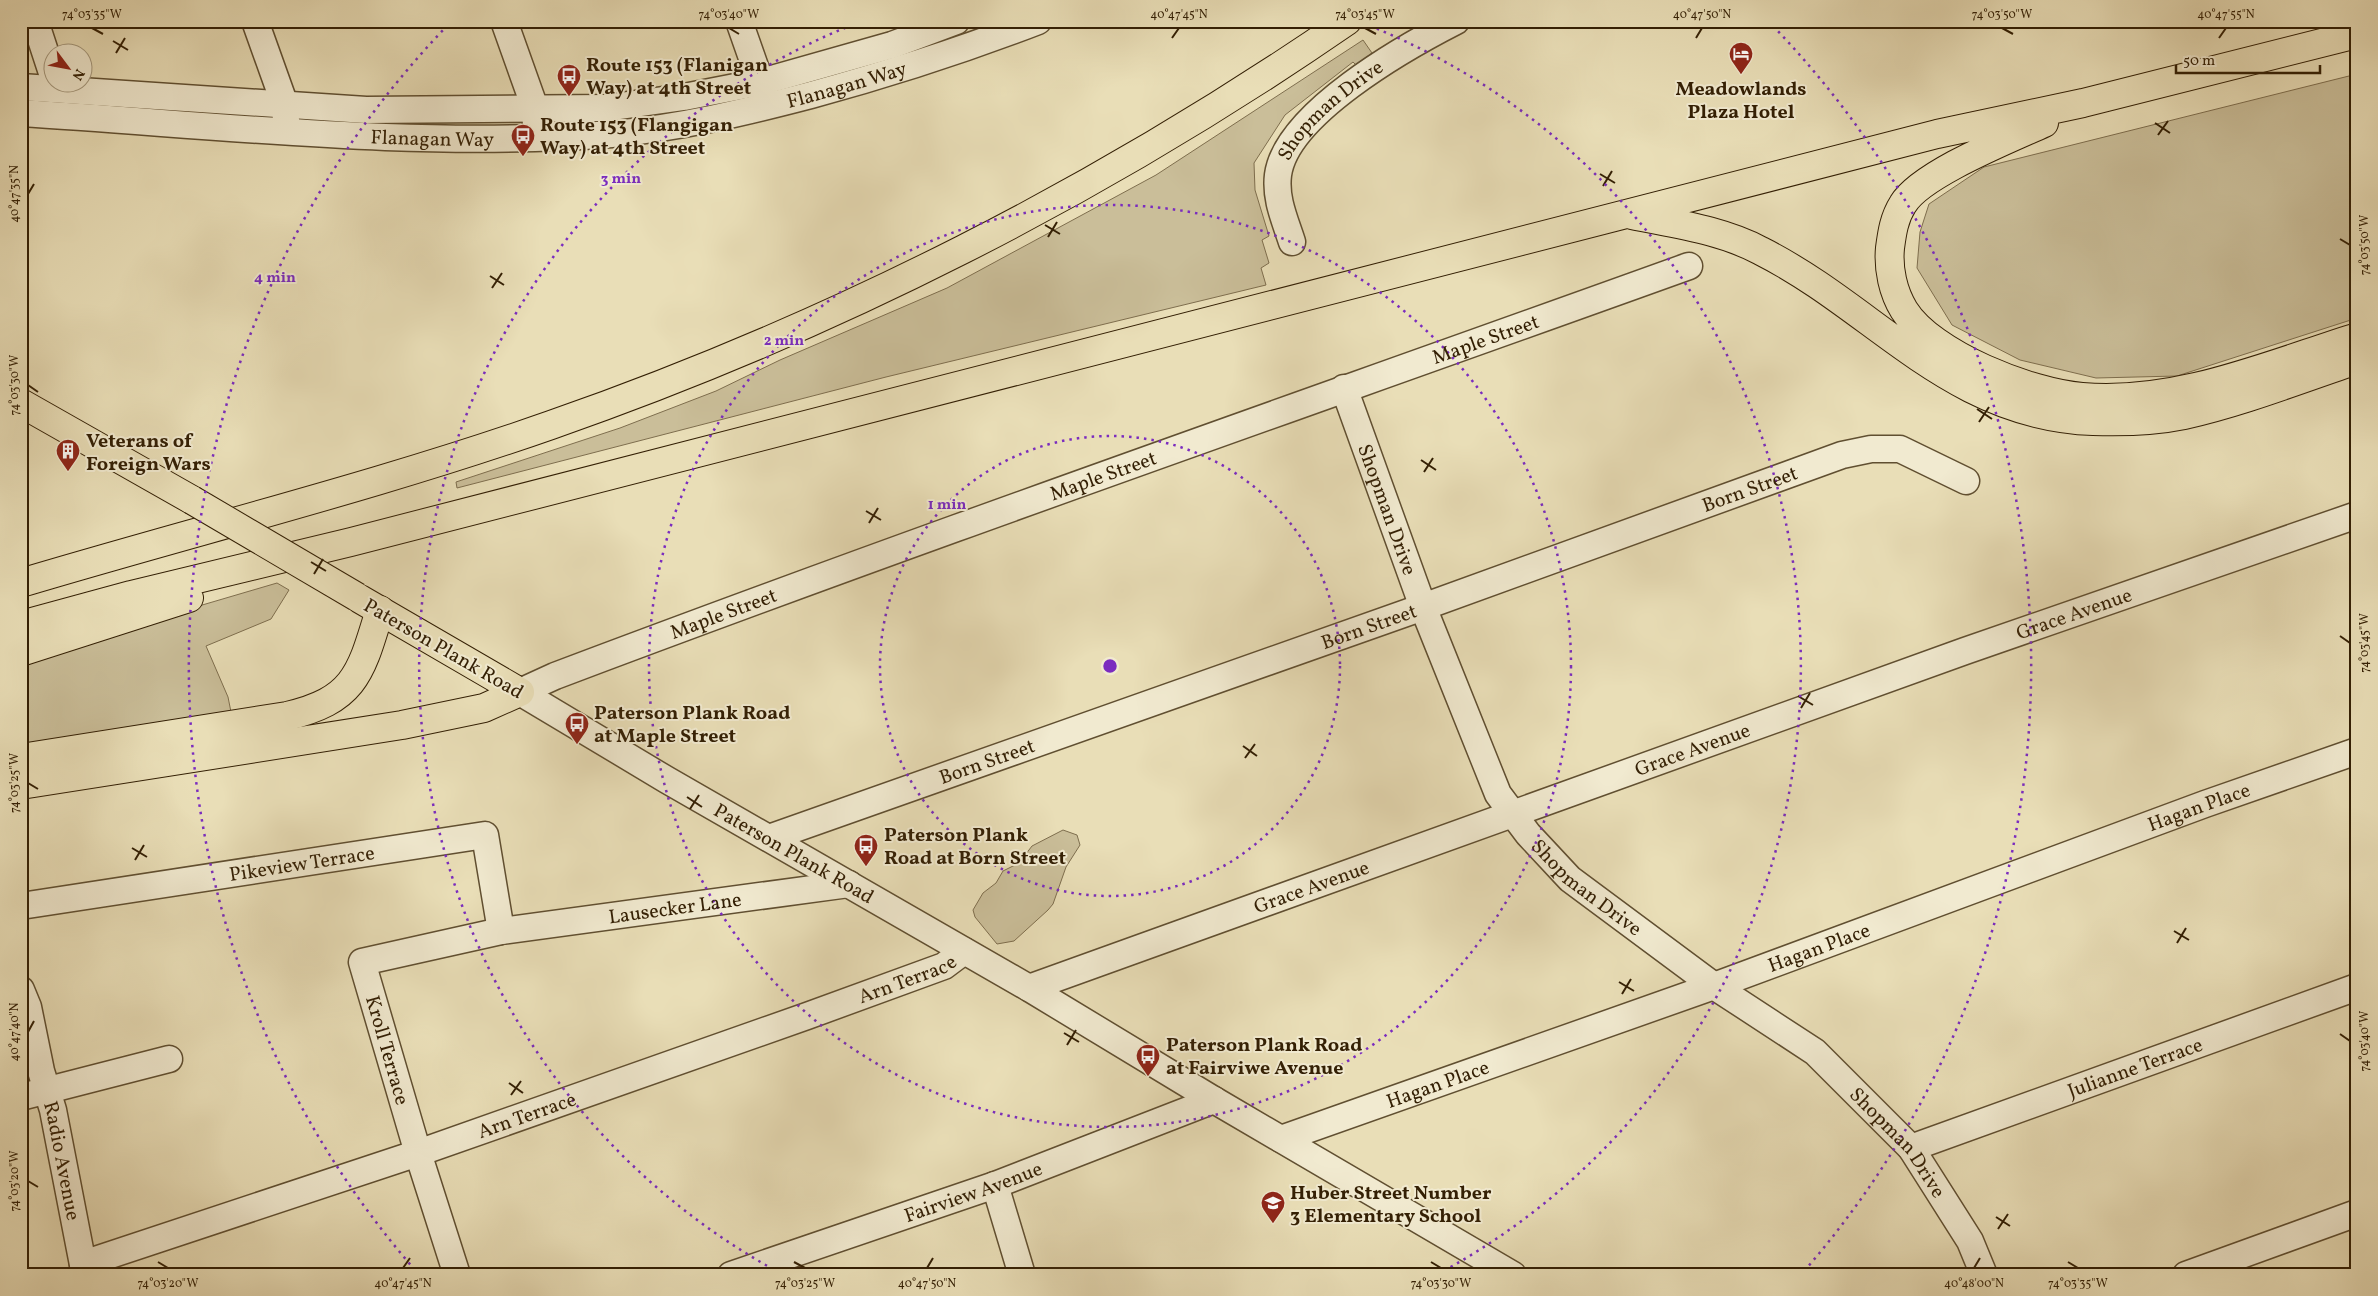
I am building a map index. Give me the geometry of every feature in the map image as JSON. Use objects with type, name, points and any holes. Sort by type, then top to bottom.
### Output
[{"type":"main road","points":[[21,583],[463,455],[632,396],[739,353],[861,299],[963,249],[1070,193],[1223,104],[1347,21]]},
{"type":"main road","points":[[21,625],[131,595],[351,542],[1937,134],[2083,103],[2357,34]]},
{"type":"main road","points":[[2083,103],[1946,170],[1918,187],[1903,204],[1892,229],[1889,257],[1893,286],[1905,311],[1925,334],[1989,371],[2037,389],[2081,397],[2127,398],[2170,393],[2215,382],[2357,338]]},
{"type":"main road","points":[[1627,214],[1720,234],[1759,250],[1792,268],[1918,359],[1952,380],[1984,395],[2056,418],[2101,421],[2182,416],[2357,360]]},
{"type":"main road","name":"Paterson Plank Road","points":[[21,403],[192,500],[520,692]]},
{"type":"main road","points":[[21,652],[351,542]]},
{"type":"main road","points":[[21,562],[153,544]]},
{"type":"main road","points":[[21,758],[287,716],[318,708],[343,692],[358,675],[380,610]]},
{"type":"main road","points":[[21,785],[402,725],[484,708],[520,692]]},
{"type":"street","points":[[34,21],[42,44]]},
{"type":"street","points":[[255,21],[285,104],[287,131]]},
{"type":"street","points":[[504,21],[535,108],[536,138]]},
{"type":"street","points":[[739,21],[765,94]]},
{"type":"street","name":"Flanagan Way","points":[[21,113],[163,124],[483,140],[614,134],[702,121],[859,55],[956,21]]},
{"type":"street","name":"Flanagan Way","points":[[92,87],[163,98],[366,110],[606,108],[652,102],[765,94],[867,80],[975,33],[1038,21]]},
{"type":"street","name":"Shopman Drive","points":[[1292,242],[1278,199],[1277,187],[1281,162],[1295,137],[1335,99],[1380,64],[1456,21]]},
{"type":"street","points":[[859,55],[867,80]]},
{"type":"street","name":"Flanagan Way","points":[[21,87],[42,83]]},
{"type":"street","points":[[56,92],[58,115]]},
{"type":"street","points":[[163,98],[163,124]]},
{"type":"street","points":[[652,102],[656,128]]},
{"type":"street","name":"Maple Street","points":[[520,692],[618,653],[1344,388],[1689,266]]},
{"type":"street","name":"Shopman Drive","points":[[1344,388],[1423,607],[1498,794],[1511,813],[1570,879],[1714,986],[1815,1052],[1911,1148],[1970,1241],[1984,1275]]},
{"type":"street","name":"Born Street","points":[[769,838],[1852,453],[1871,448],[1900,449],[1966,481]]},
{"type":"street","name":"Grace Avenue","points":[[1029,988],[1956,654],[2357,515]]},
{"type":"street","name":"Paterson Plank Road","points":[[520,692],[1029,988],[1214,1100],[1513,1275]]},
{"type":"street","name":"Hagan Place","points":[[1281,1139],[1714,986],[2196,807],[2357,751]]},
{"type":"street","name":"Pikeview Terrace","points":[[21,906],[485,835],[501,931]]},
{"type":"street","name":"Lausecker Lane","points":[[501,931],[849,884]]},
{"type":"street","name":"Kroll Terrace","points":[[457,1275],[418,1153],[362,962],[501,931]]},
{"type":"street","name":"Arn Terrace","points":[[84,1269],[418,1153],[944,966],[964,951]]},
{"type":"street","name":"Julianne Terrace","points":[[1911,1148],[2357,987]]},
{"type":"street","name":"Radio Avenue","points":[[21,990],[28,1007],[53,1110],[84,1269]]},
{"type":"street","points":[[21,1098],[169,1059]]},
{"type":"street","name":"Fairview Avenue","points":[[730,1275],[995,1185],[1214,1100]]},
{"type":"street","points":[[995,1185],[1022,1275]]},
{"type":"street","points":[[2186,1275],[2357,1213]]},
{"type":"shaded area","points":[[1363,40],[1372,53],[1356,65],[1353,62],[1285,115],[1254,163],[1255,190],[1269,236],[1262,240],[1269,263],[1261,268],[1266,285],[886,377],[457,488],[456,482],[620,428],[716,391],[780,360],[947,288],[1156,175]]},
{"type":"shaded area","points":[[2357,74],[2357,318],[2177,376],[2096,378],[2020,360],[1952,325],[1917,268],[1920,232],[1929,204],[1984,167]]},
{"type":"shaded area","points":[[277,583],[289,590],[271,619],[206,646],[228,697],[231,712],[21,745],[21,660]]},
{"type":"shaded area","points":[[1063,830],[1077,835],[1080,845],[1066,867],[1053,904],[1014,941],[997,944],[975,917],[973,910],[983,893],[996,883],[1003,871],[1019,863],[1032,846]]},
{"type":"place","name":"Meadowlands Plaza Hotel","points":[[1741,75]]},
{"type":"place","name":"Route 153 (Flanigan Way) at 4th Street","points":[[569,97]]},
{"type":"place","name":"Route 153 (Flangigan Way) at 4th Street","points":[[523,157]]},
{"type":"place","name":"Veterans of Foreign Wars","points":[[68,472]]},
{"type":"place","name":"Paterson Plank Road at Maple Street","points":[[577,745]]},
{"type":"place","name":"Paterson Plank Road at Born Street","points":[[866,867]]},
{"type":"place","name":"Paterson Plank Road at Fairviwe Avenue","points":[[1148,1077]]},
{"type":"place","name":"Huber Street Number 3 Elementary School","points":[[1273,1224]]}]
